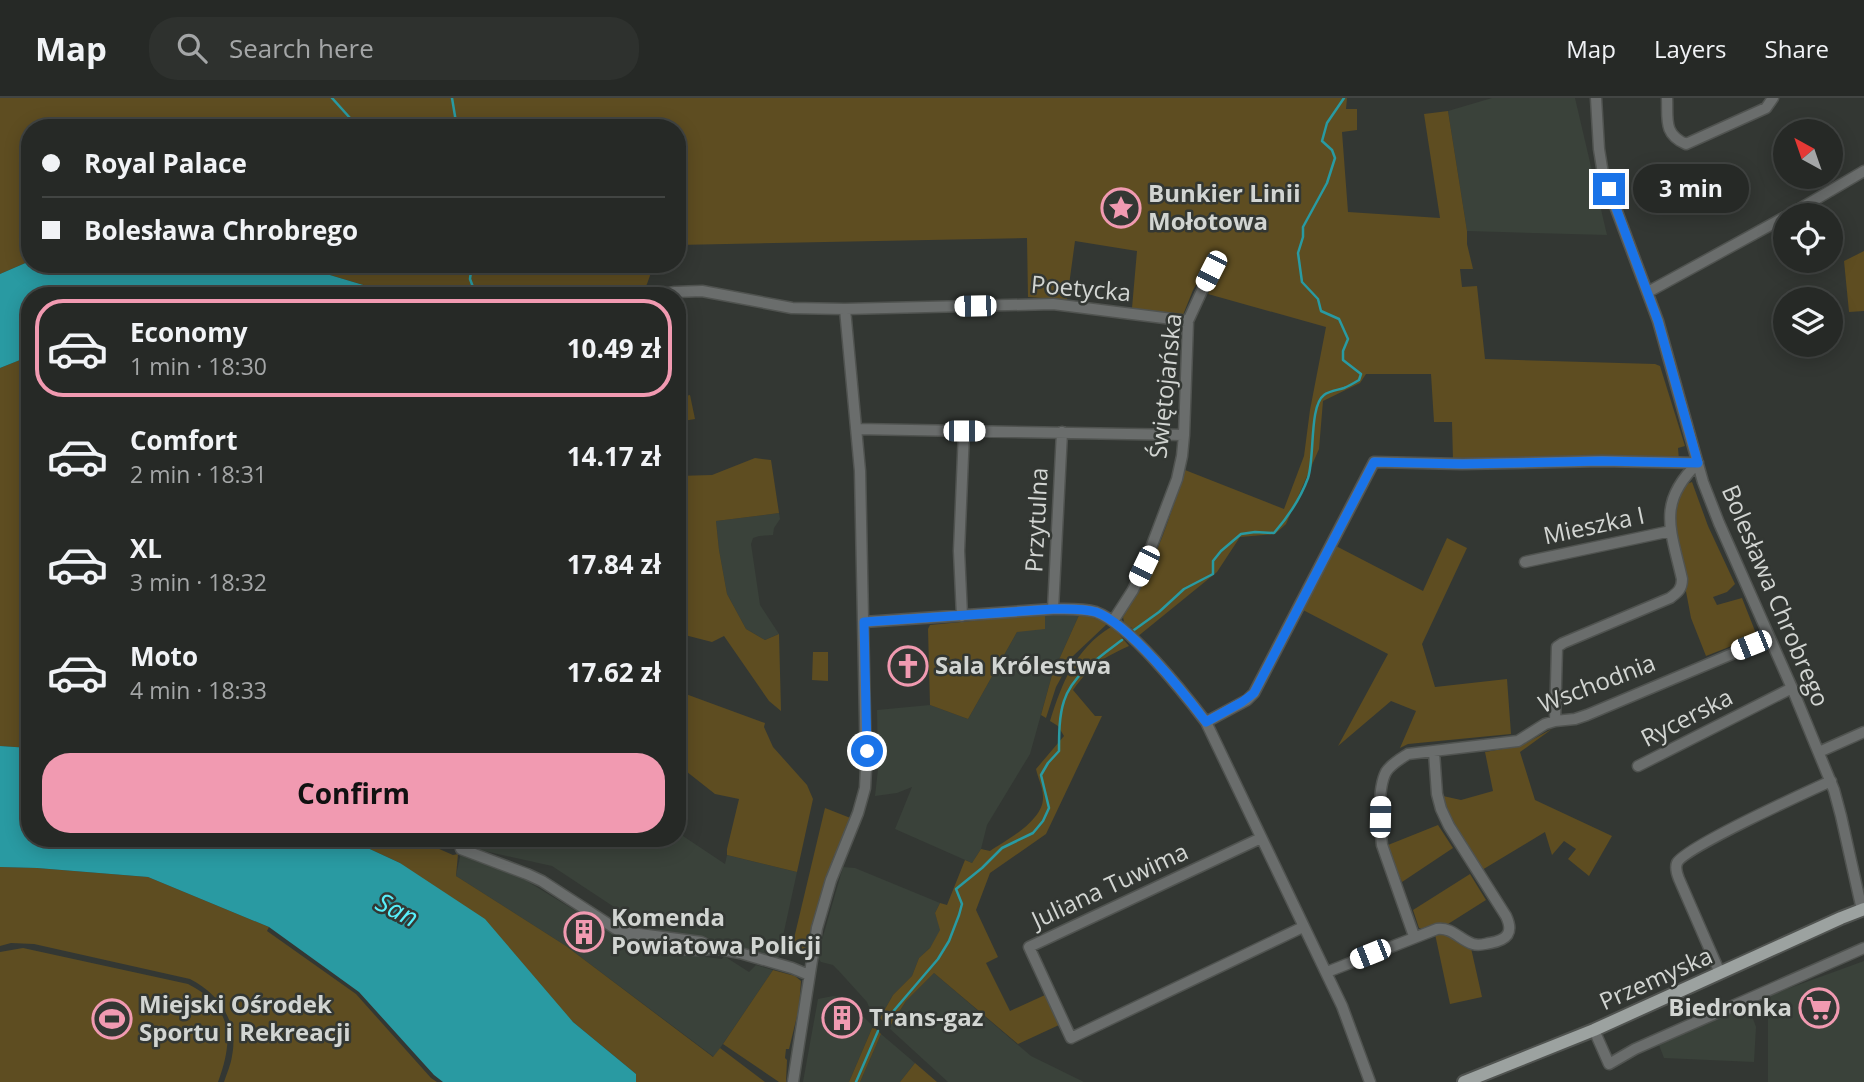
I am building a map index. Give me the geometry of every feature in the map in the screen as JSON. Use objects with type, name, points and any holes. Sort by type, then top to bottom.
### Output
[{"type":"main road","name":"Przemyska","points":[[1464,1082],[1594,1030],[1863,909]]},
{"type":"street","name":"Bolesława Chrobrego","points":[[1596,98],[1603,174],[1648,292],[1703,482],[1831,781],[1842,816],[1863,909]]},
{"type":"street","points":[[1667,98],[1668,127],[1677,140],[1686,144],[1766,108],[1773,98]]},
{"type":"street","points":[[1809,203],[1864,171]]},
{"type":"street","points":[[1648,292],[1773,224]]},
{"type":"street","name":"Świętojańska","points":[[1113,621],[1133,590],[1144,566],[1177,479],[1184,435],[1188,321],[1211,271]]},
{"type":"street","name":"Poetycka","points":[[686,293],[702,291],[792,308],[1053,304],[1188,321]]},
{"type":"street","points":[[793,1082],[817,928],[865,788],[867,751],[861,498],[845,309]]},
{"type":"street","points":[[857,429],[1184,435]]},
{"type":"street","points":[[962,616],[959,551],[964,431]]},
{"type":"street","name":"Przytulna","points":[[1053,609],[1062,432]]},
{"type":"street","points":[[1206,722],[1254,693],[1374,462],[1698,463]]},
{"type":"street","points":[[1555,721],[1557,647],[1670,598],[1682,587],[1669,511],[1676,490],[1698,463]]},
{"type":"street","name":"Mieszka I","points":[[1525,562],[1671,531]]},
{"type":"street","points":[[864,622],[1053,609],[1096,612],[1113,621],[1140,646],[1206,722],[1342,1006],[1370,1082]]},
{"type":"street","name":"Wschodnia","points":[[1414,936],[1381,845],[1382,785],[1386,773],[1394,763],[1408,754],[1518,741],[1545,724],[1587,715],[1770,638]]},
{"type":"street","name":"Rycerska","points":[[1639,766],[1792,688]]},
{"type":"street","points":[[1819,752],[1864,732]]},
{"type":"street","points":[[1326,972],[1437,929],[1446,928],[1478,945],[1501,941],[1508,935],[1506,916],[1441,809],[1437,794],[1434,752]]},
{"type":"street","points":[[1720,973],[1676,872],[1677,863],[1681,857],[1739,825],[1831,781]]},
{"type":"street","name":"Juliana Tuwima","points":[[1261,838],[1029,947],[1071,1038],[1303,927]]},
{"type":"street","points":[[461,849],[534,878],[620,932],[701,942],[713,948],[740,953],[809,975]]},
{"type":"street","points":[[1594,1030],[1609,1064],[1635,1049],[1864,948]]},
{"type":"shaded area","points":[[0,98],[1347,98],[1346,109],[1357,109],[1357,130],[1342,132],[1348,212],[1440,218],[1424,114],[1448,111],[1473,269],[1460,269],[1462,287],[1477,286],[1485,359],[1660,366],[1685,446],[1678,448],[1679,460],[1453,460],[1452,422],[1434,422],[1431,374],[1366,374],[1360,383],[1323,401],[1319,449],[1286,524],[1275,534],[1240,537],[1217,572],[1137,637],[1124,622],[1124,611],[1152,561],[1185,470],[1284,509],[1304,456],[1326,327],[1208,294],[1218,273],[1206,269],[1193,290],[1183,315],[1132,308],[1137,251],[1075,241],[1067,300],[1028,297],[1027,238],[686,245],[686,119],[21,119],[21,265],[0,274]]},
{"type":"shaded area","points":[[1492,98],[1575,98],[1607,235],[1467,231],[1448,111]]},
{"type":"shaded area","points":[[1864,251],[1864,311],[1849,312],[1844,261]]},
{"type":"shaded area","points":[[323,273],[651,273],[645,287],[370,287]]},
{"type":"shaded area","points":[[21,360],[21,747],[0,746],[0,368]]},
{"type":"shaded area","points":[[690,395],[695,419],[686,420],[686,396]]},
{"type":"shaded area","points":[[755,458],[771,460],[779,513],[716,521],[727,594],[746,629],[765,640],[779,634],[781,711],[769,701],[724,636],[712,642],[686,635],[686,476],[712,475]]},
{"type":"shaded area","points":[[1692,482],[1708,526],[1735,584],[1727,592],[1713,597],[1717,605],[1742,598],[1757,636],[1706,656],[1691,618],[1672,517],[1684,485]]},
{"type":"shaded area","points":[[779,513],[780,519],[773,535],[753,538],[751,544],[760,605],[779,634],[765,640],[746,629],[727,594],[716,521]]},
{"type":"shaded area","points":[[1447,538],[1467,548],[1422,644],[1435,687],[1507,679],[1511,734],[1408,744],[1400,748],[1416,711],[1391,701],[1338,746],[1388,654],[1303,610],[1336,546],[1423,591]]},
{"type":"shaded area","points":[[1080,613],[1052,675],[1030,754],[987,825],[981,849],[972,863],[895,829],[912,787],[897,793],[875,796],[878,769],[877,710],[930,705],[968,719],[1017,632],[1045,614]]},
{"type":"shaded area","points":[[1080,613],[1108,623],[1073,656],[1056,687],[1046,718],[1041,715],[1052,675]]},
{"type":"shaded area","points":[[1045,614],[1045,629],[1017,632],[968,719],[930,705],[930,625]]},
{"type":"shaded area","points":[[1111,627],[1129,646],[1098,663],[1073,690],[1095,716],[1102,716],[1046,834],[990,873],[976,910],[998,957],[986,963],[1010,1011],[1045,995],[1059,1025],[1018,1044],[934,973],[906,1001],[889,1028],[880,1018],[893,995],[912,976],[919,958],[930,948],[940,930],[935,913],[940,903],[947,905],[965,860],[972,863],[981,849],[990,851],[1015,835],[1038,814],[1043,797],[1036,769],[1064,736],[1058,726],[1050,721],[1065,680],[1079,656]]},
{"type":"shaded area","points":[[813,652],[828,652],[828,681],[812,680]]},
{"type":"shaded area","points":[[686,694],[765,723],[764,727],[773,747],[807,785],[813,799],[797,872],[727,855],[739,799],[715,794],[686,771]]},
{"type":"shaded area","points":[[1552,729],[1520,752],[1535,800],[1612,836],[1589,876],[1568,859],[1576,849],[1564,841],[1552,855],[1545,832],[1482,870],[1446,811],[1443,796],[1461,800],[1493,791],[1485,752],[1520,746]]},
{"type":"shaded area","points":[[825,808],[853,819],[833,858],[807,949],[801,954],[791,951]]},
{"type":"shaded area","points":[[1438,825],[1453,848],[1402,882],[1388,845]]},
{"type":"shaded area","points":[[686,838],[725,864],[727,855],[797,872],[778,959],[712,941],[652,932],[552,866],[466,847],[686,847]]},
{"type":"shaded area","points":[[365,847],[435,847],[453,855],[458,854],[456,876],[566,946],[713,1057],[720,1048],[765,1082],[636,1082],[636,1074],[573,1022],[400,863]]},
{"type":"shaded area","points":[[461,852],[509,870],[641,951],[722,959],[724,956],[749,972],[756,965],[773,970],[714,1057],[566,946],[456,876]]},
{"type":"shaded area","points":[[0,867],[148,877],[269,927],[267,931],[356,994],[437,1082],[224,1082],[231,1059],[232,1032],[225,1010],[200,985],[190,979],[34,944],[11,943],[0,946]]},
{"type":"shaded area","points":[[843,867],[855,868],[940,903],[935,913],[941,930],[930,948],[919,958],[912,976],[893,995],[880,1018],[833,965],[821,962],[817,957]]},
{"type":"shaded area","points":[[1470,874],[1486,900],[1448,924],[1419,928],[1413,910]]},
{"type":"shaded area","points":[[1442,932],[1471,948],[1482,997],[1450,1004],[1435,934]]},
{"type":"shaded area","name":"Miejski Ośrodek Sportu i Rekreacji","points":[[23,948],[188,984],[203,993],[214,1003],[226,1026],[226,1052],[218,1082],[0,1082],[0,952]]},
{"type":"shaded area","points":[[1864,961],[1864,1082],[1768,1082],[1768,996]]},
{"type":"shaded area","points":[[773,970],[795,976],[801,981],[799,1008],[789,1049],[786,1049],[786,1082],[779,1082],[723,1044]]},
{"type":"shaded area","points":[[934,973],[1031,1056],[1084,1082],[948,1082],[889,1028],[906,1001]]},
{"type":"shaded area","points":[[833,996],[844,998],[873,1026],[849,1082],[803,1082],[818,999]]},
{"type":"shaded area","points":[[1748,1005],[1756,1027],[1754,1062],[1664,1058],[1659,1045]]},
{"type":"shaded area","points":[[873,1026],[881,1034],[860,1082],[849,1082]]},
{"type":"shaded area","points":[[881,1034],[915,1063],[900,1082],[860,1082]]},
{"type":"shaded area","points":[[915,1063],[937,1082],[900,1082]]},
{"type":"water","points":[[21,265],[21,273],[323,273],[370,287],[21,287],[21,360],[0,368],[0,274]]},
{"type":"water","name":"San","points":[[0,746],[21,747],[21,847],[365,847],[400,863],[485,919],[573,1022],[636,1074],[636,1082],[443,1082],[359,992],[269,927],[148,877],[0,867]]},
{"type":"waterway","points":[[332,98],[351,119]]},
{"type":"waterway","points":[[452,98],[456,119]]},
{"type":"waterway","points":[[1134,630],[1184,589],[1213,574],[1213,561],[1241,534],[1274,533],[1294,507],[1308,478],[1314,421],[1319,401],[1324,395],[1359,380],[1361,374],[1343,360],[1348,339],[1339,319],[1321,311],[1318,299],[1302,282],[1298,253],[1303,227],[1327,183],[1335,158],[1332,150],[1322,141],[1327,123],[1344,98]]},
{"type":"waterway","points":[[471,273],[473,287]]},
{"type":"waterway","points":[[885,1021],[938,959],[949,941],[962,904],[956,889],[1002,848],[1033,833],[1043,821],[1049,808],[1041,775],[1059,751],[1064,701],[1088,666],[1122,640]]},
{"type":"waterway","points":[[856,1082],[878,1031]]},
{"type":"place","name":"Bunkier Linii Mołotowa","points":[[1121,208]]},
{"type":"place","name":"Sala Królestwa","points":[[908,666]]},
{"type":"place","name":"Komenda Powiatowa Policji","points":[[584,932]]},
{"type":"place","name":"Biedronka","points":[[1819,1008]]},
{"type":"place","name":"Trans-gaz","points":[[842,1018]]},
{"type":"place","name":"Miejski Ośrodek Sportu i Rekreacji","points":[[112,1019]]},
{"type":"route","points":[[867,751],[864,622],[1053,609],[1096,612],[1113,621],[1132,639],[1186,696],[1206,722],[1250,697],[1258,688],[1374,462],[1698,463],[1658,321],[1609,189]]}]
